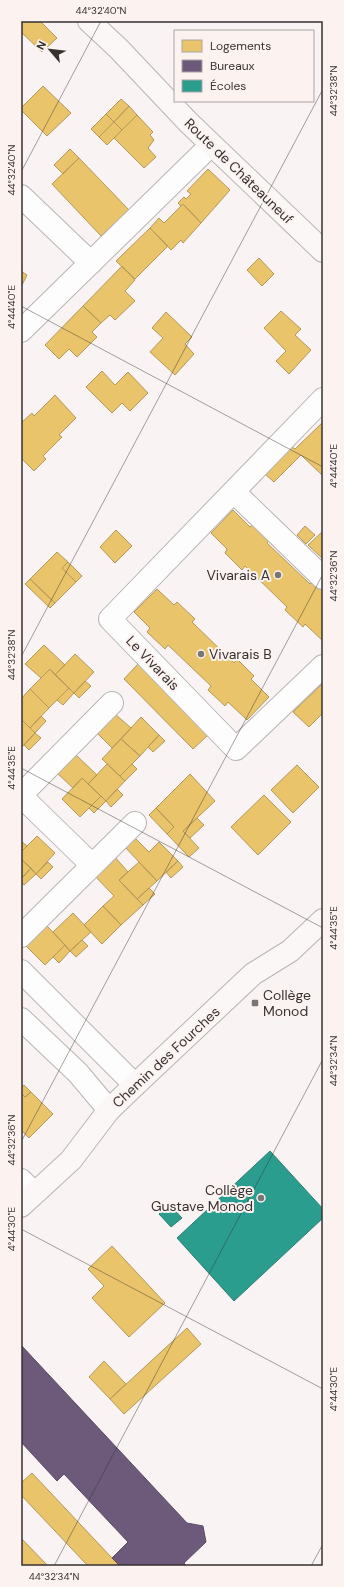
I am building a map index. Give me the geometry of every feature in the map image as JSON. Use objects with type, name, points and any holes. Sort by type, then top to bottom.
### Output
[{"type":"street","name":"Route de Châteauneuf","points":[[90,21],[119,49],[211,145],[323,251]]},
{"type":"street","points":[[21,331],[211,145]]},
{"type":"street","points":[[21,196],[92,263]]},
{"type":"street","name":"Le Vivarais","points":[[323,399],[110,619],[236,749],[323,666]]},
{"type":"street","points":[[234,492],[323,578]]},
{"type":"street","points":[[92,865],[21,796],[112,703]]},
{"type":"street","points":[[21,936],[135,823]]},
{"type":"street","name":"Chemin des Fourches","points":[[26,1193],[71,1160],[109,1110],[253,974],[290,951],[323,920]]},
{"type":"street","points":[[21,971],[134,1085]]},
{"type":"street","points":[[21,1019],[78,1073],[109,1110]]},
{"type":"building: Logements","points":[[24,21],[40,21],[57,38],[42,52],[21,32],[21,24]]},
{"type":"building: Logements","points":[[43,86],[71,113],[47,136],[21,110],[21,108]]},
{"type":"building: Logements","points":[[121,99],[129,106],[114,122],[106,114]]},
{"type":"building: Logements","points":[[129,106],[137,115],[122,130],[114,122]]},
{"type":"building: Logements","points":[[106,114],[114,122],[99,137],[91,129]]},
{"type":"building: Logements","points":[[137,115],[153,132],[150,135],[154,140],[148,148],[156,157],[144,168],[114,138]]},
{"type":"building: Logements","points":[[114,122],[122,130],[107,145],[99,137]]},
{"type":"building: Logements","points":[[70,149],[79,158],[63,174],[54,165]]},
{"type":"building: Logements","points":[[79,158],[129,210],[101,236],[52,184]]},
{"type":"building: Logements","points":[[208,169],[230,190],[201,223],[183,204],[181,206],[178,203],[184,197],[186,199],[191,194],[187,191]]},
{"type":"building: Logements","points":[[183,204],[201,223],[183,243],[181,240],[171,250],[150,228],[159,218],[164,223]]},
{"type":"building: Logements","points":[[150,228],[168,246],[135,279],[116,261]]},
{"type":"building: Logements","points":[[259,258],[274,274],[262,286],[247,270]]},
{"type":"building: Logements","points":[[122,266],[135,280],[125,291],[135,301],[115,320],[110,315],[101,323],[83,306]]},
{"type":"building: Logements","points":[[21,271],[27,275],[21,287]]},
{"type":"building: Logements","points":[[83,306],[101,323],[92,332],[97,337],[77,357],[69,349],[59,359],[45,345]]},
{"type":"building: Logements","points":[[281,311],[301,329],[295,335],[311,350],[289,374],[276,361],[286,351],[264,328]]},
{"type":"building: Logements","points":[[166,312],[192,337],[185,344],[194,354],[175,375],[150,352],[163,338],[152,328]]},
{"type":"building: Logements","points":[[102,371],[115,385],[128,372],[148,393],[130,411],[122,403],[112,413],[86,387]]},
{"type":"building: Logements","points":[[55,395],[76,418],[59,435],[62,437],[43,456],[46,459],[34,471],[21,458],[21,423],[32,413],[34,416]]},
{"type":"building: Logements","points":[[323,422],[322,475],[301,455],[274,482],[265,474],[292,447],[295,449]]},
{"type":"building: Logements","name":"Vivarais A","points":[[233,510],[250,527],[254,524],[270,540],[267,543],[310,584],[313,581],[323,591],[323,641],[305,624],[303,627],[285,610],[287,607],[245,566],[242,570],[225,553],[227,549],[211,533]]},
{"type":"building: Logements","points":[[305,526],[315,535],[306,544],[297,535]]},
{"type":"building: Logements","points":[[116,530],[132,546],[115,563],[100,547]]},
{"type":"building: Logements","points":[[323,531],[323,559],[308,545]]},
{"type":"building: Logements","points":[[57,552],[68,562],[62,568],[76,582],[55,603],[30,579]]},
{"type":"building: Logements","points":[[68,562],[82,576],[76,582],[62,568]]},
{"type":"building: Logements","points":[[30,579],[55,603],[50,608],[25,584]]},
{"type":"building: Logements","name":"Vivarais B","points":[[157,589],[174,605],[177,602],[195,619],[192,622],[234,663],[237,659],[254,676],[251,679],[269,697],[247,720],[228,702],[225,706],[208,690],[211,686],[168,645],[165,649],[147,632],[150,628],[134,612]]},
{"type":"building: Logements","points":[[44,645],[65,665],[55,675],[50,669],[41,678],[25,664]]},
{"type":"building: Logements","points":[[75,654],[94,672],[74,693],[55,675]]},
{"type":"building: Logements","points":[[138,664],[208,735],[193,749],[124,679]]},
{"type":"building: Logements","points":[[50,669],[69,688],[49,708],[30,689]]},
{"type":"building: Logements","points":[[85,681],[91,686],[79,698],[74,693]]},
{"type":"building: Logements","points":[[323,683],[323,713],[309,727],[293,712]]},
{"type":"building: Logements","points":[[69,688],[74,693],[63,705],[57,700]]},
{"type":"building: Logements","points":[[30,689],[49,708],[30,728],[21,719],[21,699]]},
{"type":"building: Logements","points":[[115,714],[131,728],[112,748],[97,733]]},
{"type":"building: Logements","points":[[41,716],[46,721],[35,733],[30,728]]},
{"type":"building: Logements","points":[[141,717],[159,735],[140,756],[121,739]]},
{"type":"building: Logements","points":[[21,719],[35,733],[21,748]]},
{"type":"building: Logements","points":[[35,733],[41,738],[29,750],[24,745]]},
{"type":"building: Logements","points":[[159,735],[165,741],[153,752],[148,747]]},
{"type":"building: Logements","points":[[121,739],[140,756],[120,776],[102,759]]},
{"type":"building: Logements","points":[[76,755],[97,775],[88,784],[82,778],[73,788],[58,774]]},
{"type":"building: Logements","points":[[107,764],[125,781],[106,801],[88,784]]},
{"type":"building: Logements","points":[[132,764],[137,769],[125,781],[120,776]]},
{"type":"building: Logements","points":[[297,765],[319,787],[293,813],[271,790]]},
{"type":"building: Logements","points":[[190,774],[215,801],[183,831],[199,848],[189,857],[167,834],[174,827],[156,808]]},
{"type":"building: Logements","points":[[82,778],[101,796],[80,817],[62,799]]},
{"type":"building: Logements","points":[[117,789],[123,795],[111,807],[106,801]]},
{"type":"building: Logements","points":[[264,795],[291,822],[258,855],[231,827]]},
{"type":"building: Logements","points":[[101,796],[106,801],[94,813],[89,808]]},
{"type":"building: Logements","points":[[156,808],[174,827],[167,834],[149,815]]},
{"type":"building: Logements","points":[[197,818],[204,825],[190,838],[183,831]]},
{"type":"building: Logements","points":[[37,836],[55,853],[36,874],[21,859],[21,852]]},
{"type":"building: Logements","points":[[134,837],[149,852],[159,842],[178,861],[157,881],[124,846]]},
{"type":"building: Logements","points":[[21,841],[27,846],[21,852]]},
{"type":"building: Logements","points":[[114,856],[128,872],[119,880],[143,905],[121,925],[103,906],[114,896],[94,875]]},
{"type":"building: Logements","points":[[21,859],[31,868],[21,879]]},
{"type":"building: Logements","points":[[178,861],[183,867],[171,878],[166,872]]},
{"type":"building: Logements","points":[[48,862],[53,867],[41,879],[36,874]]},
{"type":"building: Logements","points":[[139,862],[157,881],[137,899],[119,880]]},
{"type":"building: Logements","points":[[31,868],[36,874],[24,885],[21,882],[21,879]]},
{"type":"building: Logements","points":[[149,888],[155,894],[143,905],[137,899]]},
{"type":"building: Logements","points":[[103,906],[121,925],[102,944],[84,925]]},
{"type":"building: Logements","points":[[73,913],[91,932],[70,951],[53,932]]},
{"type":"building: Logements","points":[[47,926],[65,945],[45,965],[26,946]]},
{"type":"building: Logements","points":[[82,940],[88,946],[76,957],[70,951]]},
{"type":"building: Logements","points":[[65,945],[70,951],[59,963],[53,957]]},
{"type":"building: Logements","points":[[24,1085],[31,1092],[25,1097],[21,1093],[21,1088]]},
{"type":"building: Logements","points":[[31,1092],[53,1114],[29,1138],[21,1130],[21,1093],[25,1097]]},
{"type":"building: Logements","points":[[112,1246],[165,1303],[129,1337],[92,1298],[104,1286],[88,1269]]},
{"type":"building: Logements","points":[[187,1328],[201,1344],[124,1414],[110,1399]]},
{"type":"building: Logements","points":[[104,1361],[126,1384],[110,1399],[89,1377]]},
{"type":"building: Logements","points":[[32,1473],[120,1566],[88,1566],[21,1495],[21,1483]]},
{"type":"building: Logements","points":[[21,1538],[48,1566],[21,1566]]},
{"type":"building: Bureaux","points":[[21,1345],[187,1523],[203,1526],[206,1542],[184,1563],[186,1566],[120,1566],[112,1558],[128,1542],[64,1474],[57,1481],[21,1442]]},
{"type":"building: Écoles","points":[[270,1151],[323,1209],[323,1218],[234,1301],[177,1238]]},
{"type":"building: Écoles","points":[[169,1204],[182,1218],[171,1227],[159,1214]]},
{"type":"place","name":"Vivarais A","points":[[278,575]]},
{"type":"place","name":"Vivarais B","points":[[201,654]]},
{"type":"place","name":"Collège Monod","points":[[255,1003]]},
{"type":"place","name":"Collège Gustave Monod","points":[[261,1198]]}]
